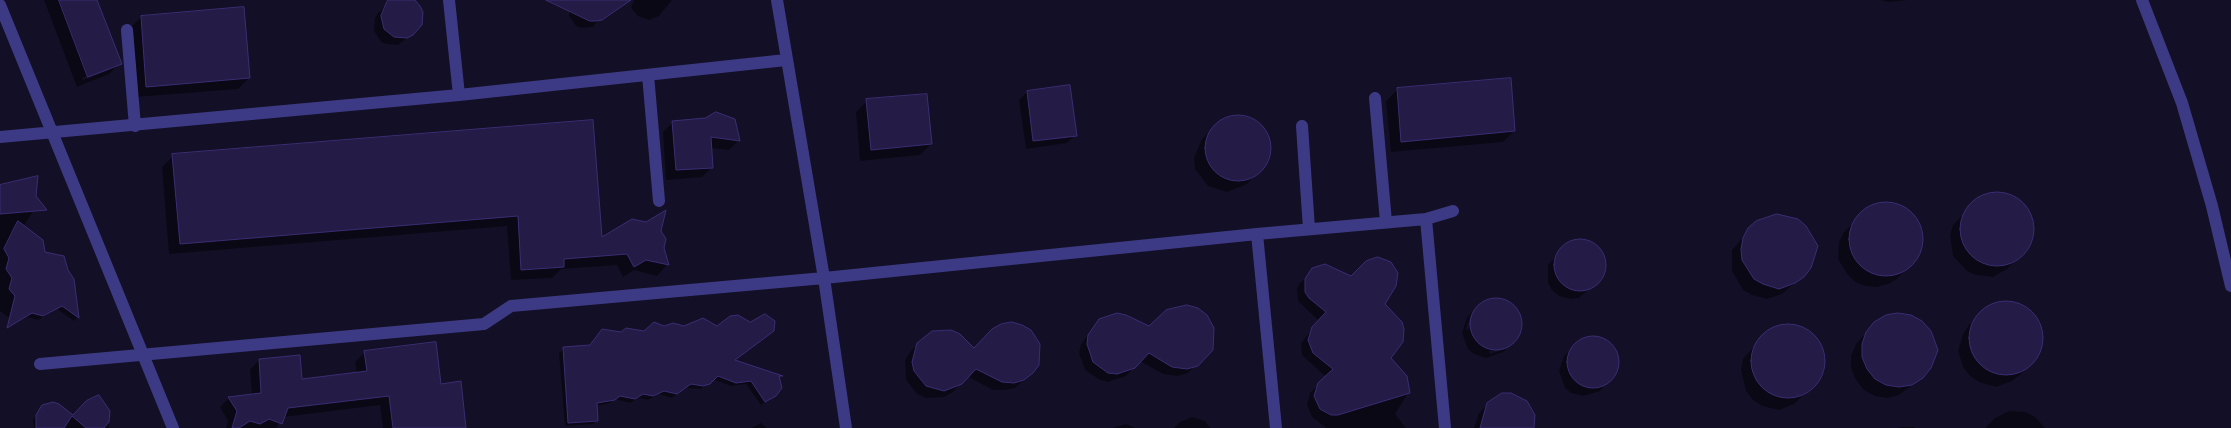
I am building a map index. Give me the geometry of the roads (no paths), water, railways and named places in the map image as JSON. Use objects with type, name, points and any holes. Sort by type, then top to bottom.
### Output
[{"type":"street","points":[[449,0],[459,95]]},
{"type":"street","points":[[777,0],[824,278],[846,428]]},
{"type":"street","points":[[2142,0],[2182,103],[2212,206],[2231,286]]},
{"type":"street","points":[[0,5],[173,428]]},
{"type":"street","points":[[127,30],[135,126]]},
{"type":"street","points":[[0,137],[459,95],[786,60]]},
{"type":"street","points":[[648,75],[659,201]]},
{"type":"street","points":[[1376,98],[1386,222]]},
{"type":"street","points":[[1302,126],[1309,229]]},
{"type":"street","points":[[40,364],[484,324],[511,306],[824,278],[1257,234],[1426,219],[1453,211]]},
{"type":"street","points":[[1426,219],[1445,428]]},
{"type":"street","points":[[1257,234],[1276,428]]}]
